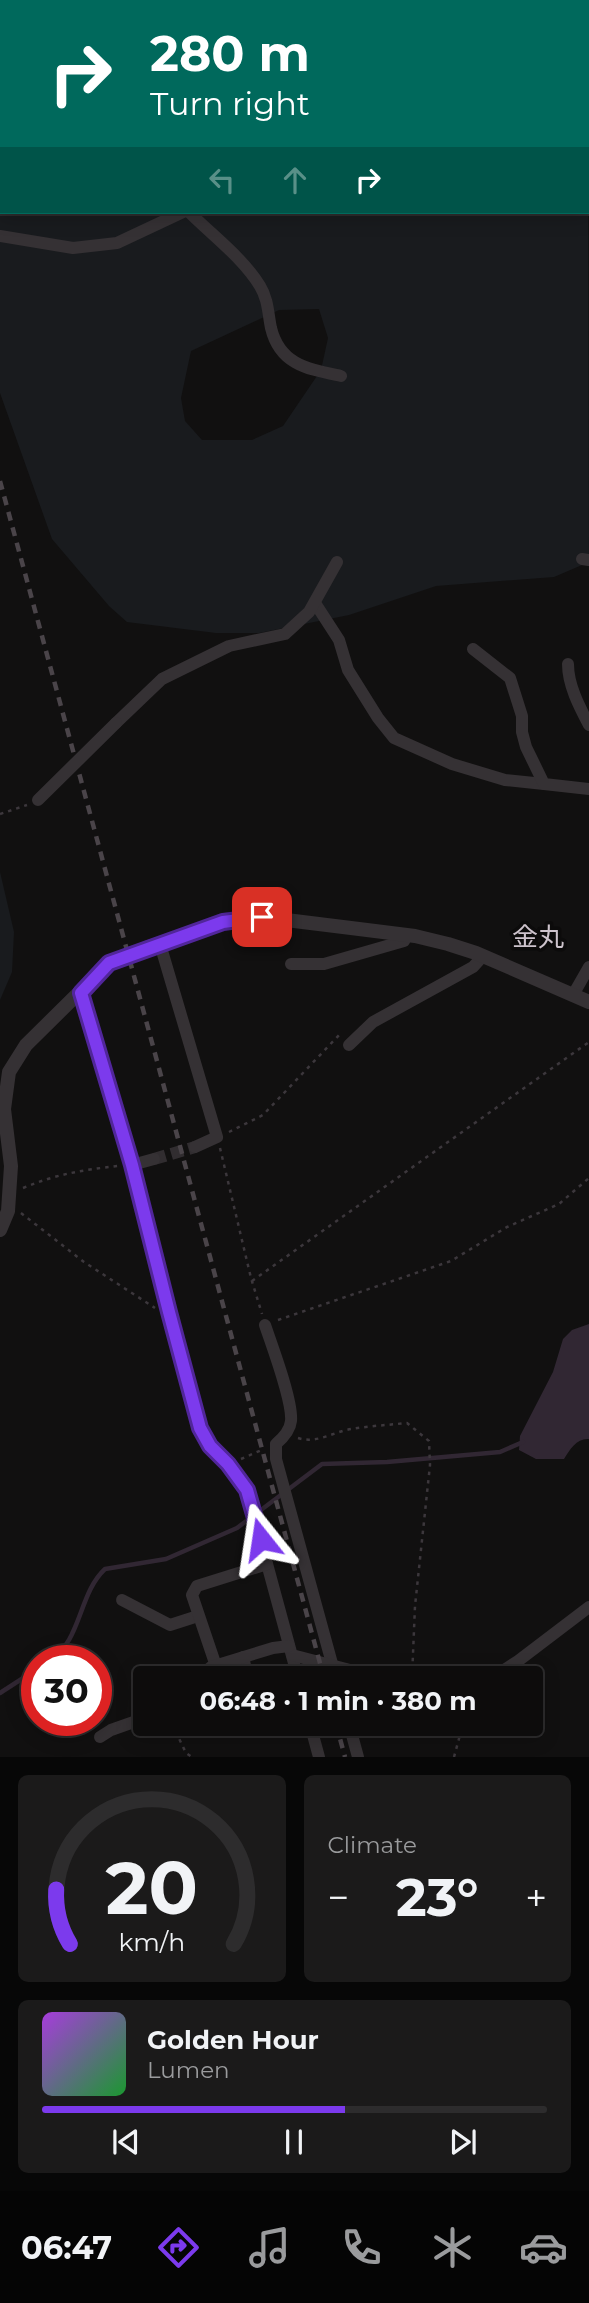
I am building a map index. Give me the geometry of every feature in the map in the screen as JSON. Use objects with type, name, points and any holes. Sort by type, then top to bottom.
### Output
[{"type":"street","points":[[0,236],[73,248],[117,243],[179,214]]},
{"type":"street","points":[[191,214],[240,260],[262,289],[277,347],[292,362],[341,376]]},
{"type":"street","points":[[38,800],[162,679],[229,646],[285,634],[309,612],[337,562]]},
{"type":"street","points":[[315,603],[339,640],[348,670],[378,718],[394,737],[452,764],[505,780],[589,789]]},
{"type":"street","points":[[473,649],[510,678],[522,716],[526,747],[544,784]]},
{"type":"street","points":[[568,664],[568,674],[589,725]]},
{"type":"street","points":[[0,1230],[8,1211],[11,1166],[4,1109],[9,1072],[26,1045],[109,963],[223,922],[262,917],[407,935],[448,944],[483,956],[589,1002]]},
{"type":"street","points":[[292,964],[324,964],[404,941],[407,935]]},
{"type":"street","points":[[160,944],[217,1137],[195,1147]]},
{"type":"street","points":[[349,1045],[373,1022],[473,967],[483,956]]},
{"type":"street","points":[[573,995],[589,967]]},
{"type":"street","points":[[81,993],[132,1165],[200,1428],[210,1446],[228,1464],[247,1490],[295,1666]]},
{"type":"street","points":[[132,1165],[154,1158]]},
{"type":"street","points":[[265,1325],[288,1402],[291,1422],[286,1434],[276,1444],[276,1459],[333,1665]]},
{"type":"street","points":[[267,1564],[197,1586],[191,1595],[216,1666],[273,1648],[290,1650],[337,1666]]},
{"type":"street","points":[[122,1600],[170,1625],[198,1616]]},
{"type":"street","points":[[510,1666],[589,1606]]},
{"type":"street","points":[[243,1657],[245,1666]]},
{"type":"street","points":[[100,1737],[133,1722]]},
{"type":"street","points":[[313,1736],[319,1757]]},
{"type":"street","points":[[352,1736],[358,1757]]},
{"type":"path","points":[[0,814],[38,800]]},
{"type":"path","points":[[252,1281],[589,1042]]},
{"type":"path","points":[[217,1137],[265,1325],[451,1261],[507,1227],[559,1204],[589,1178]]},
{"type":"path","points":[[9,1190],[19,1190],[54,1175],[132,1165]]},
{"type":"path","points":[[8,1211],[18,1211],[84,1262],[162,1312],[169,1312]]},
{"type":"path","points":[[286,1434],[304,1440],[325,1438],[349,1429],[407,1423],[429,1441],[430,1465],[415,1606],[412,1666]]},
{"type":"path","points":[[228,1464],[276,1444]]},
{"type":"path","points":[[178,1736],[186,1753],[192,1757]]},
{"type":"path","points":[[454,1757],[460,1736]]},
{"type":"shaded area","points":[[0,214],[588,214],[589,562],[554,577],[436,586],[349,615],[259,633],[216,633],[127,622],[109,606],[52,539],[0,393]],"holes":[[[319,309],[328,338],[321,370],[283,426],[252,440],[202,440],[185,421],[181,398],[191,351],[279,310]]]},
{"type":"shaded area","points":[[0,872],[14,932],[12,972],[0,1000]]},
{"type":"shaded area","points":[[589,1324],[589,1439],[577,1442],[564,1459],[536,1459],[519,1450],[520,1436],[553,1372],[563,1339],[572,1330]]},
{"type":"waterway","points":[[66,1645],[96,1579],[105,1569],[166,1559],[237,1528],[322,1464],[387,1462],[500,1452],[523,1442]]},
{"type":"waterway","points":[[0,1693],[21,1679]]},
{"type":"tunnel","points":[[154,1159],[195,1147]]},
{"type":"railway","points":[[0,481],[321,1666]]},
{"type":"railway","points":[[339,1736],[345,1757]]},
{"type":"district","name":"金丸","points":[[538,937]]},
{"type":"route","points":[[261,1539],[247,1490],[228,1464],[210,1446],[200,1428],[132,1165],[81,993],[109,963],[223,922],[262,917]]}]
